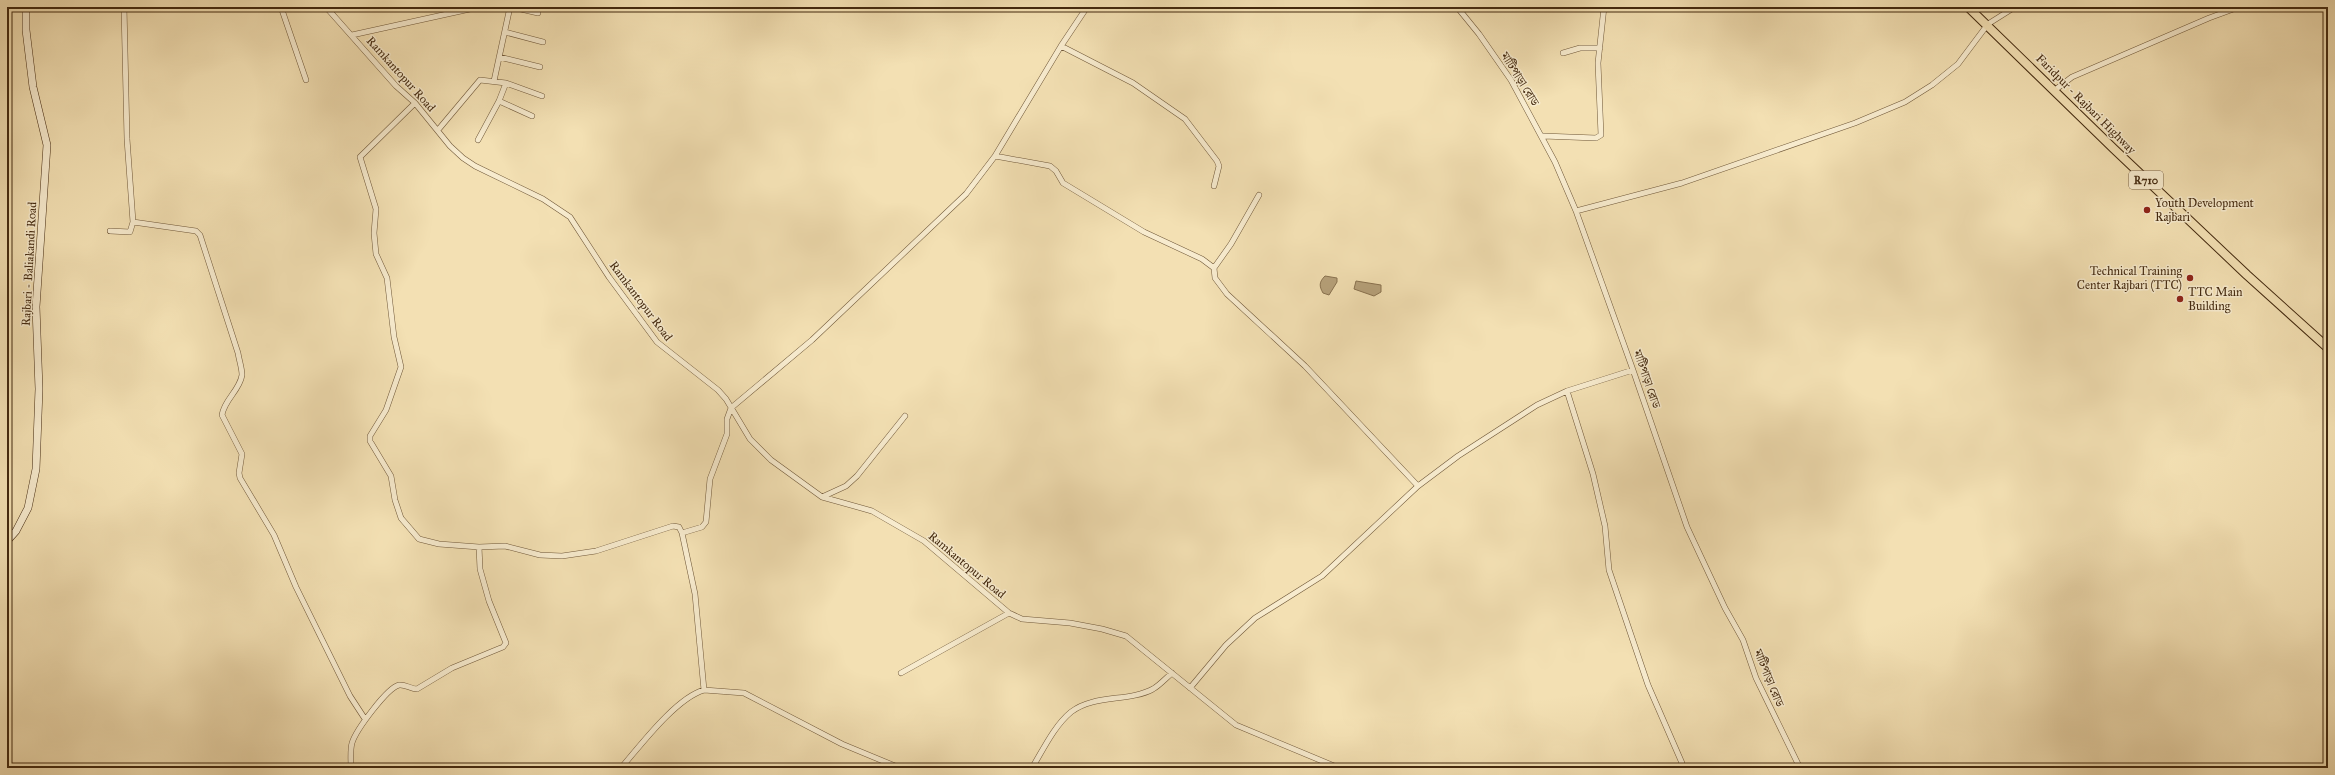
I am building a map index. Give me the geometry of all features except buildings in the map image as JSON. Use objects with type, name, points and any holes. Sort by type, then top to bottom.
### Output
[{"type":"main road","name":"Rajbari - Baliakandi Road","points":[[7,541],[16,531],[28,508],[36,469],[39,389],[36,308],[47,145],[33,87],[26,30],[26,7]]},
{"type":"main road","name":"Faridpur - Rajbari Highway","points":[[1968,7],[1988,24],[2206,237],[2328,348]]},
{"type":"street","points":[[110,231],[130,232],[133,222],[127,139],[124,7]]},
{"type":"street","points":[[281,7],[306,80]]},
{"type":"street","name":"Ramkantopur Road","points":[[326,7],[396,86],[415,103],[454,150],[474,166],[543,199],[570,217],[609,277],[657,342],[718,390],[761,452],[822,497],[872,511],[924,541],[1009,613],[1022,619],[1070,623],[1102,628],[1126,636],[1236,725],[1339,768]]},
{"type":"street","points":[[352,35],[478,7]]},
{"type":"street","points":[[494,81],[511,7],[538,13]]},
{"type":"street","points":[[682,532],[702,527],[706,522],[710,479],[727,434],[727,419],[730,408],[812,340],[966,194],[995,156],[1061,46],[1087,7]]},
{"type":"street","name":"মাটিপাড়া রোড","points":[[1457,7],[1479,34],[1511,80],[1543,136],[1576,211],[1687,527],[1725,608],[1743,640],[1756,678],[1790,751],[1800,768]]},
{"type":"street","points":[[1543,136],[1596,138],[1601,135],[1600,48],[1604,7]]},
{"type":"street","points":[[1576,211],[1682,183],[1855,123],[1905,102],[1932,85],[1958,64],[1988,24],[2015,7]]},
{"type":"street","points":[[2055,90],[2072,78],[2209,18],[2239,7]]},
{"type":"street","points":[[505,32],[543,42]]},
{"type":"street","points":[[1061,46],[1133,83],[1185,119],[1217,161],[1219,166],[1214,186]]},
{"type":"street","points":[[1563,53],[1580,48],[1600,48]]},
{"type":"street","points":[[499,57],[540,67]]},
{"type":"street","points":[[438,130],[480,80],[506,84],[542,96]]},
{"type":"street","points":[[478,140],[499,102],[506,84]]},
{"type":"street","points":[[499,102],[532,116]]},
{"type":"street","points":[[415,103],[360,157],[376,209],[374,233],[376,254],[387,278],[394,337],[400,367],[386,410],[370,436],[370,441],[391,476],[395,500],[401,518],[419,539],[439,544],[479,547],[505,546],[540,555],[562,556],[596,551],[673,526],[679,527],[682,532],[695,594],[704,690]]},
{"type":"street","points":[[995,156],[1050,166],[1056,171],[1063,183],[1144,232],[1202,259],[1214,268]]},
{"type":"street","points":[[1259,195],[1231,244],[1214,268],[1214,278],[1227,294],[1305,366],[1418,486]]},
{"type":"street","points":[[133,222],[196,231],[200,235],[238,353],[241,370],[240,380],[225,406],[222,415],[242,454],[239,473],[240,478],[274,535],[296,587],[350,696],[365,719]]},
{"type":"street","points":[[1190,688],[1226,645],[1255,618],[1322,576],[1418,486],[1503,426],[1537,405],[1567,392],[1633,370]]},
{"type":"street","points":[[1567,392],[1593,474],[1605,526],[1609,570],[1648,685],[1682,763]]},
{"type":"street","points":[[822,497],[846,486],[854,480],[905,416]]},
{"type":"street","points":[[351,768],[352,743],[365,719],[397,686],[403,685],[417,689],[452,668],[503,647],[506,643],[489,601],[480,569],[479,547]]},
{"type":"street","points":[[901,673],[1009,613]]},
{"type":"street","points":[[1032,768],[1043,749],[1070,712],[1081,706],[1099,700],[1148,691],[1160,684],[1172,673]]},
{"type":"street","points":[[620,768],[674,710],[688,698],[704,690],[744,693],[842,744],[900,768]]},
{"type":"shaded area","points":[[1325,276],[1337,278],[1337,282],[1329,295],[1323,293],[1320,286]]},
{"type":"shaded area","points":[[1356,281],[1381,285],[1381,292],[1374,296],[1354,289]]},
{"type":"place","name":"Youth Development Rajbari","points":[[2147,210]]},
{"type":"place","name":"Technical Training Center Rajbari (TTC)","points":[[2190,278]]},
{"type":"place","name":"TTC Main Building","points":[[2180,299]]}]
